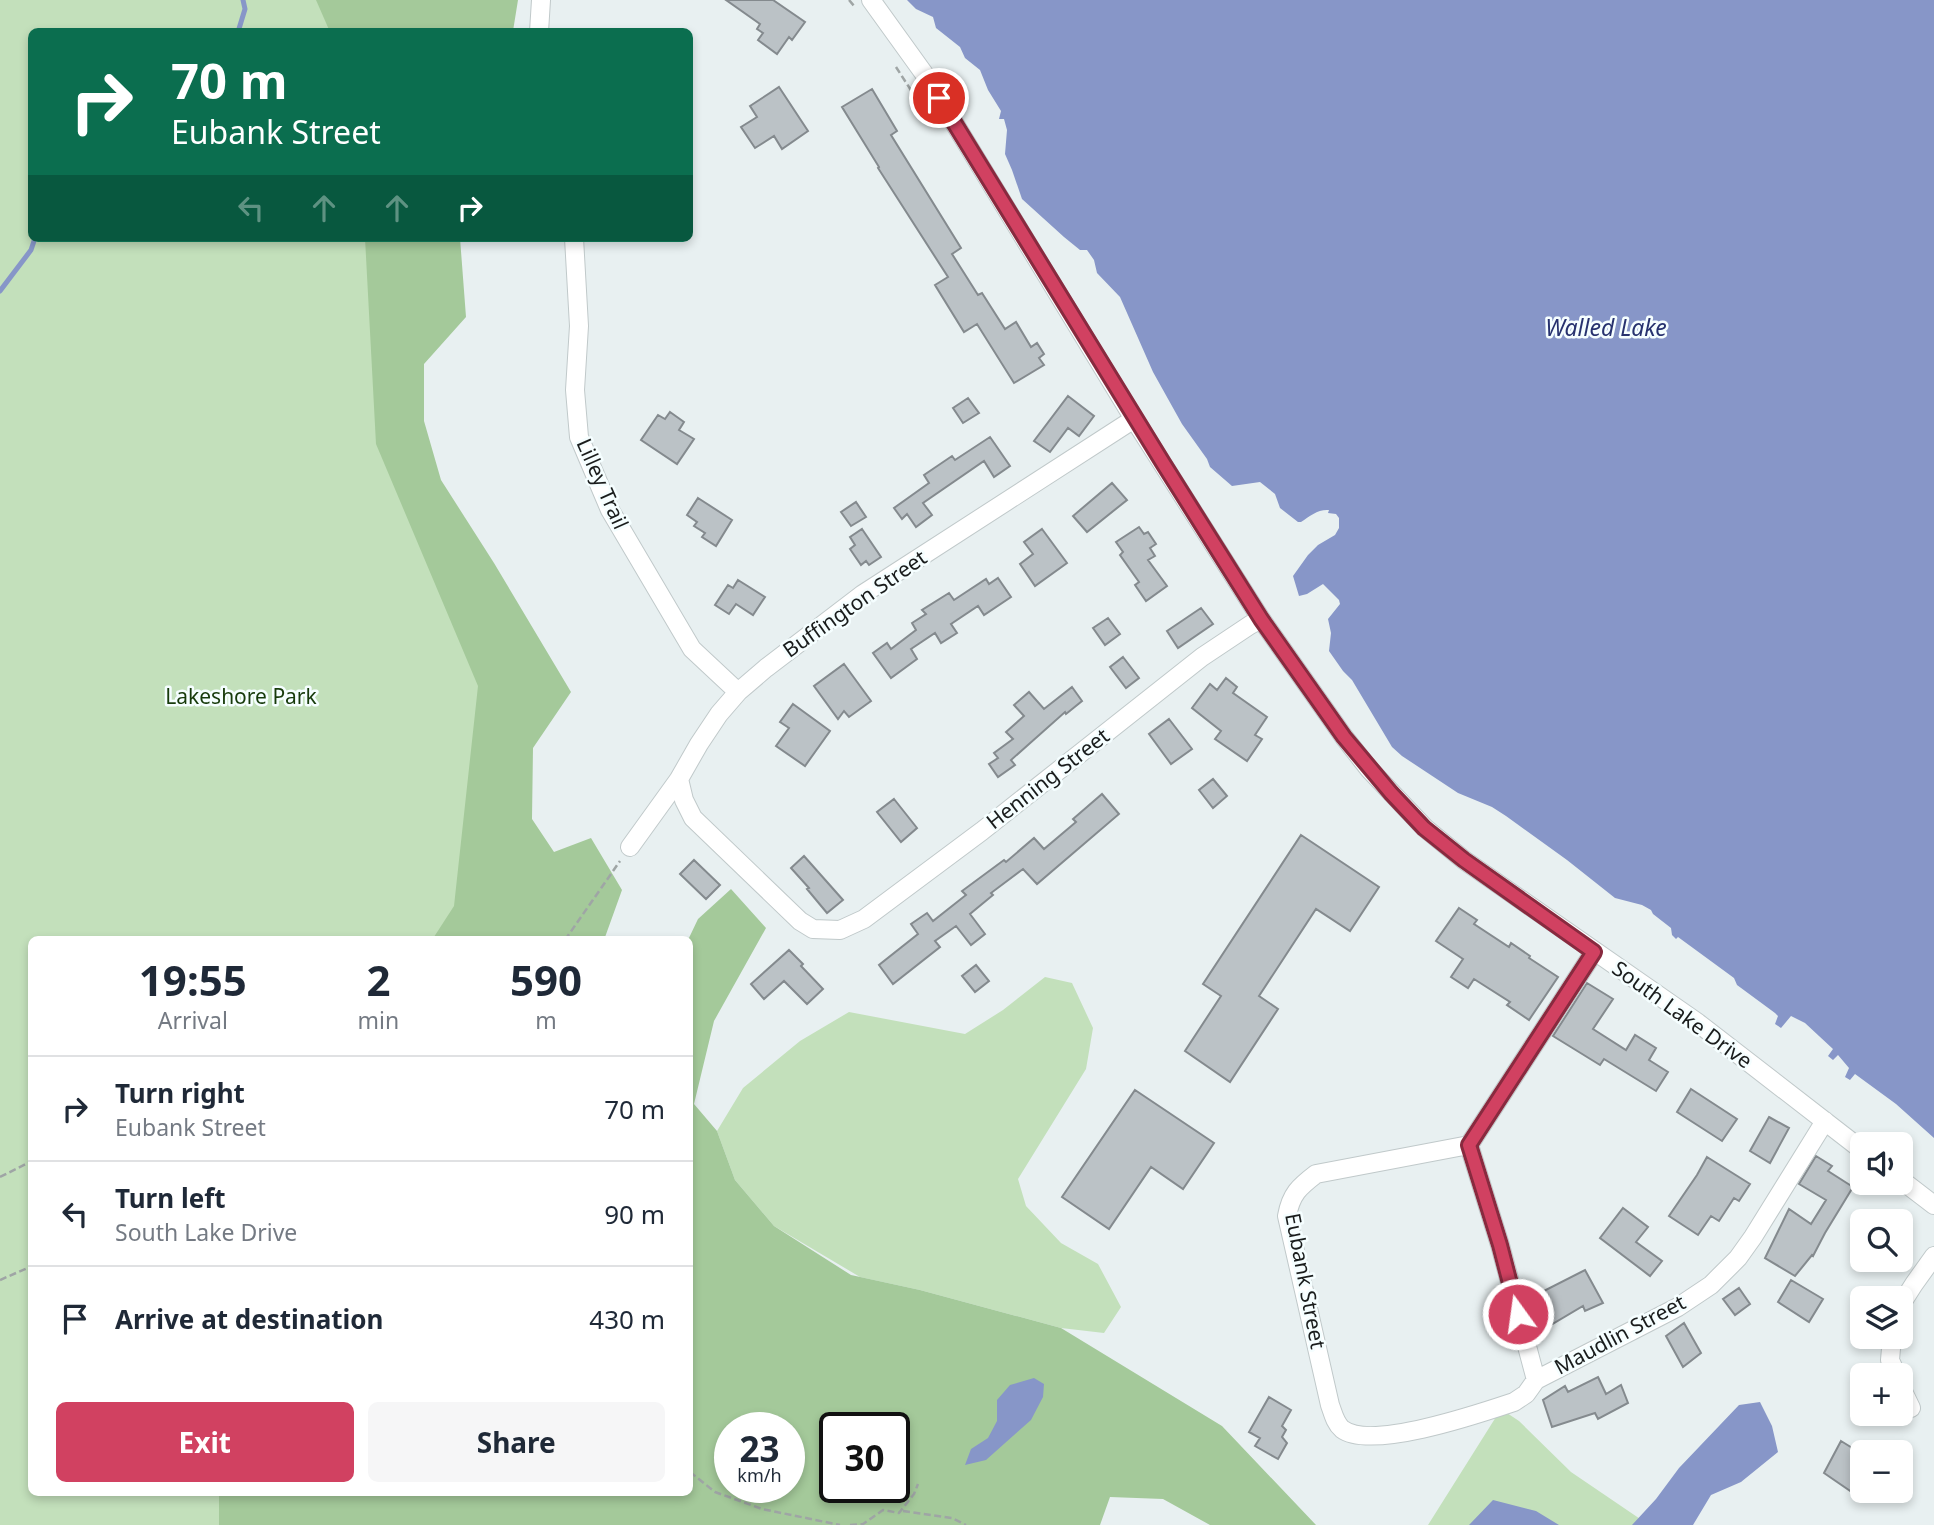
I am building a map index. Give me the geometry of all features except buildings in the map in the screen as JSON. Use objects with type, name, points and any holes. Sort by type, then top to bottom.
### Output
[{"type":"street","points":[[539,28],[541,0]]},
{"type":"street","name":"South Lake Drive","points":[[871,0],[925,75],[1134,419],[1261,619],[1369,769],[1424,828],[1464,860],[1698,1023],[1850,1141]]},
{"type":"street","name":"Lilley Trail","points":[[574,242],[579,326],[575,390],[579,437],[610,510],[692,649],[737,692]]},
{"type":"street","name":"Buffington Street","points":[[630,847],[679,779],[719,714],[737,692],[783,653],[863,594],[1134,419]]},
{"type":"street","name":"Henning Street","points":[[679,779],[684,800],[693,818],[800,920],[813,929],[840,930],[864,919],[982,831],[1202,657],[1261,619]]},
{"type":"street","points":[[1536,1380],[1500,1245],[1469,1145],[1594,952]]},
{"type":"street","name":"Maudlin Street","points":[[1342,1429],[1380,1436],[1419,1429],[1514,1402],[1525,1394],[1536,1380],[1678,1307],[1711,1285],[1738,1258],[1825,1121]]},
{"type":"street","name":"Eubank Street","points":[[1342,1429],[1330,1405],[1287,1216],[1290,1201],[1300,1186],[1316,1174],[1469,1145]]},
{"type":"street","points":[[1913,1189],[1934,1205]]},
{"type":"street","points":[[1913,1286],[1934,1256]]},
{"type":"path","points":[[568,936],[630,847]]},
{"type":"path","points":[[0,1177],[28,1163]]},
{"type":"path","points":[[0,1280],[28,1268]]},
{"type":"path","points":[[693,1474],[715,1492],[762,1509],[840,1525]]},
{"type":"path","points":[[903,1511],[918,1484]]},
{"type":"path","points":[[850,1525],[863,1524],[883,1510],[952,1518],[966,1525]]},
{"type":"green space","name":"Lakeshore Park","points":[[0,0],[345,0],[359,28],[28,28],[28,242],[391,242],[408,418],[549,936],[28,936],[28,1496],[568,1496],[612,1525],[0,1525]]},
{"type":"green space","points":[[316,0],[518,0],[513,28],[328,28]]},
{"type":"green space","points":[[365,242],[460,242],[466,317],[424,364],[424,421],[441,480],[571,692],[533,748],[532,819],[554,852],[591,838],[622,890],[605,936],[435,936],[454,906],[478,686],[376,444]]},
{"type":"green space","points":[[731,889],[766,928],[714,1021],[694,1104],[717,1131],[735,1180],[774,1226],[851,1275],[920,1290],[1061,1328],[1222,1426],[1316,1525],[1210,1525],[1163,1499],[1110,1497],[1100,1525],[219,1525],[219,1496],[693,1496],[693,936],[690,936],[698,919]]},
{"type":"green space","points":[[1045,977],[1072,983],[1093,1028],[1086,1069],[1018,1179],[1026,1206],[1061,1243],[1098,1264],[1121,1307],[1104,1333],[1061,1328],[920,1290],[860,1277],[774,1226],[735,1180],[717,1131],[743,1088],[800,1041],[849,1012],[965,1034],[1003,1010]]},
{"type":"green space","points":[[1501,1409],[1519,1421],[1571,1472],[1649,1525],[1428,1525]]},
{"type":"water","name":"Walled Lake","points":[[907,0],[1934,0],[1934,1138],[1896,1104],[1855,1074],[1850,1080],[1845,1077],[1849,1068],[1838,1055],[1833,1060],[1828,1056],[1833,1049],[1805,1023],[1791,1016],[1781,1028],[1775,1024],[1778,1016],[1775,1013],[1737,985],[1734,978],[1678,937],[1676,939],[1671,928],[1651,910],[1615,898],[1506,816],[1458,793],[1392,747],[1352,680],[1329,651],[1331,633],[1328,619],[1340,604],[1339,600],[1323,584],[1299,596],[1293,576],[1318,545],[1335,535],[1339,528],[1339,518],[1325,510],[1298,522],[1280,508],[1275,494],[1260,482],[1232,486],[1210,467],[1153,372],[1120,297],[1097,273],[1094,260],[1087,250],[1080,250],[1022,199],[1005,154],[1007,130],[1004,119],[999,119],[1001,111],[980,70],[965,58],[960,47],[936,28],[933,17],[916,9]]},
{"type":"water","points":[[1034,1378],[1044,1384],[1043,1397],[1031,1420],[986,1460],[965,1465],[971,1449],[988,1438],[997,1421],[997,1400],[1010,1385]]},
{"type":"water","points":[[1760,1402],[1772,1426],[1778,1452],[1741,1482],[1711,1495],[1693,1525],[1632,1525],[1679,1468],[1739,1405]]},
{"type":"water","points":[[1493,1500],[1536,1511],[1559,1525],[1469,1525]]},
{"type":"waterway","points":[[239,28],[245,9],[243,0]]},
{"type":"waterway","points":[[0,291],[31,250],[34,242]]},
{"type":"route","points":[[939,98],[1120,396],[1261,619],[1344,737],[1369,769],[1424,828],[1464,860],[1594,952],[1469,1145],[1518,1314]]}]
